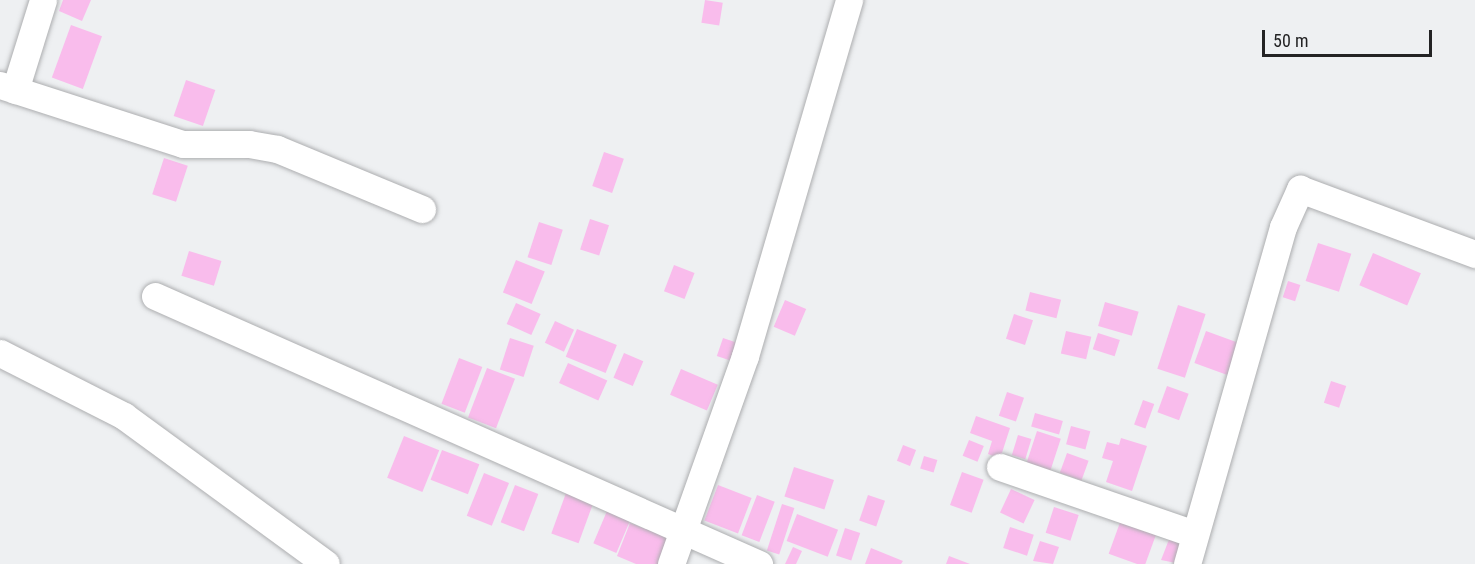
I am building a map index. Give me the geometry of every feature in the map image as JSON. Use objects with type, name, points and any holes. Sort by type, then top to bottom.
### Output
[{"type":"street","points":[[43,0],[7,88],[183,144],[249,144],[277,149],[422,209]]},
{"type":"street","points":[[671,564],[745,356],[849,0]]},
{"type":"street","points":[[1187,564],[1283,227],[1300,189],[1475,254]]},
{"type":"street","points":[[155,296],[685,529],[759,564]]},
{"type":"street","points":[[0,353],[124,416],[319,562]]},
{"type":"street","points":[[1000,467],[1195,534]]},
{"type":"building","points":[[63,0],[91,0],[82,21],[59,11]]},
{"type":"building","points":[[705,0],[723,3],[719,26],[701,23]]},
{"type":"building","points":[[71,25],[102,36],[83,89],[52,78]]},
{"type":"building","points":[[186,80],[215,90],[203,126],[174,116]]},
{"type":"building","points":[[604,152],[624,159],[612,193],[592,186]]},
{"type":"building","points":[[164,158],[188,166],[176,202],[152,194]]},
{"type":"building","points":[[590,219],[609,225],[599,256],[580,249]]},
{"type":"building","points":[[539,222],[563,230],[551,265],[528,257]]},
{"type":"building","points":[[1318,243],[1351,254],[1339,292],[1306,281]]},
{"type":"building","points":[[189,251],[222,261],[214,286],[181,276]]},
{"type":"building","points":[[1373,253],[1421,273],[1407,306],[1359,285]]},
{"type":"building","points":[[516,260],[545,272],[532,304],[503,292]]},
{"type":"building","points":[[674,265],[695,273],[685,299],[664,291]]},
{"type":"building","points":[[1288,281],[1300,285],[1295,301],[1283,297]]},
{"type":"building","points":[[1030,292],[1061,300],[1056,318],[1025,310]]},
{"type":"building","points":[[785,300],[806,309],[795,336],[774,327]]},
{"type":"building","points":[[1105,302],[1139,312],[1132,336],[1098,326]]},
{"type":"building","points":[[516,303],[541,314],[531,335],[507,324]]},
{"type":"building","points":[[1178,305],[1206,314],[1185,378],[1157,369]]},
{"type":"building","points":[[1014,314],[1033,320],[1025,345],[1006,339]]},
{"type":"building","points":[[555,321],[574,330],[564,352],[545,343]]},
{"type":"building","points":[[577,329],[617,345],[606,373],[566,357]]},
{"type":"building","points":[[1066,331],[1091,337],[1086,359],[1061,353]]},
{"type":"building","points":[[1206,331],[1239,343],[1227,375],[1194,363]]},
{"type":"building","points":[[1098,333],[1120,340],[1115,356],[1093,349]]},
{"type":"building","points":[[510,338],[534,346],[524,377],[500,369]]},
{"type":"building","points":[[723,338],[740,344],[734,362],[717,356]]},
{"type":"building","points":[[624,353],[643,361],[633,386],[613,378]]},
{"type":"building","points":[[459,358],[482,367],[465,413],[441,404]]},
{"type":"building","points":[[568,363],[607,380],[598,401],[559,383]]},
{"type":"building","points":[[487,368],[515,379],[496,428],[468,417]]},
{"type":"building","points":[[681,369],[718,385],[707,410],[670,395]]},
{"type":"building","points":[[1331,381],[1346,386],[1339,408],[1324,403]]},
{"type":"building","points":[[1167,386],[1189,394],[1179,420],[1157,412]]},
{"type":"building","points":[[1007,392],[1024,398],[1016,421],[999,416]]},
{"type":"building","points":[[1143,400],[1154,404],[1145,429],[1134,424]]},
{"type":"building","points":[[1035,413],[1063,421],[1059,434],[1031,426]]},
{"type":"building","points":[[976,416],[1010,428],[1000,459],[988,454],[992,441],[970,433]]},
{"type":"building","points":[[1071,426],[1090,431],[1085,450],[1066,444]]},
{"type":"building","points":[[1037,431],[1061,439],[1049,476],[1025,468]]},
{"type":"building","points":[[1018,435],[1031,439],[1025,459],[1012,455]]},
{"type":"building","points":[[404,436],[439,450],[422,492],[387,478]]},
{"type":"building","points":[[1121,438],[1147,446],[1132,491],[1106,482],[1113,461],[1102,458],[1107,442],[1119,445]]},
{"type":"building","points":[[969,440],[984,446],[977,462],[963,456]]},
{"type":"building","points":[[903,445],[916,450],[910,466],[897,461]]},
{"type":"building","points":[[442,450],[479,464],[468,494],[431,480]]},
{"type":"building","points":[[1067,453],[1089,461],[1081,481],[1060,473]]},
{"type":"building","points":[[924,456],[937,460],[934,473],[920,468]]},
{"type":"building","points":[[794,467],[834,480],[824,509],[784,496]]},
{"type":"building","points":[[962,472],[984,480],[972,513],[950,505]]},
{"type":"building","points":[[484,473],[509,483],[492,526],[467,516]]},
{"type":"building","points":[[515,485],[538,494],[524,531],[501,522]]},
{"type":"building","points":[[718,485],[752,498],[738,533],[704,520]]},
{"type":"building","points":[[1011,489],[1035,500],[1024,524],[1000,513]]},
{"type":"building","points":[[566,493],[593,503],[579,543],[551,533]]},
{"type":"building","points":[[757,495],[775,502],[759,542],[742,535]]},
{"type":"building","points":[[868,495],[885,501],[876,526],[859,521]]},
{"type":"building","points":[[782,504],[794,508],[779,555],[767,551]]},
{"type":"building","points":[[1054,507],[1079,515],[1070,541],[1046,533]]},
{"type":"building","points":[[607,511],[630,521],[616,553],[593,543]]},
{"type":"building","points":[[797,514],[838,530],[828,557],[787,541]]},
{"type":"building","points":[[1122,517],[1158,530],[1145,564],[1137,564],[1109,554]]},
{"type":"building","points":[[630,523],[669,538],[659,564],[636,564],[617,556]]},
{"type":"building","points":[[1010,527],[1034,535],[1027,556],[1003,548]]},
{"type":"building","points":[[845,528],[860,533],[851,561],[836,556]]},
{"type":"building","points":[[1170,537],[1189,545],[1181,564],[1161,560]]},
{"type":"building","points":[[1040,541],[1059,547],[1053,564],[1033,561]]},
{"type":"building","points":[[793,547],[802,551],[796,564],[785,564]]},
{"type":"building","points":[[871,548],[903,561],[901,564],[865,564]]},
{"type":"building","points":[[949,556],[970,564],[946,564]]}]
